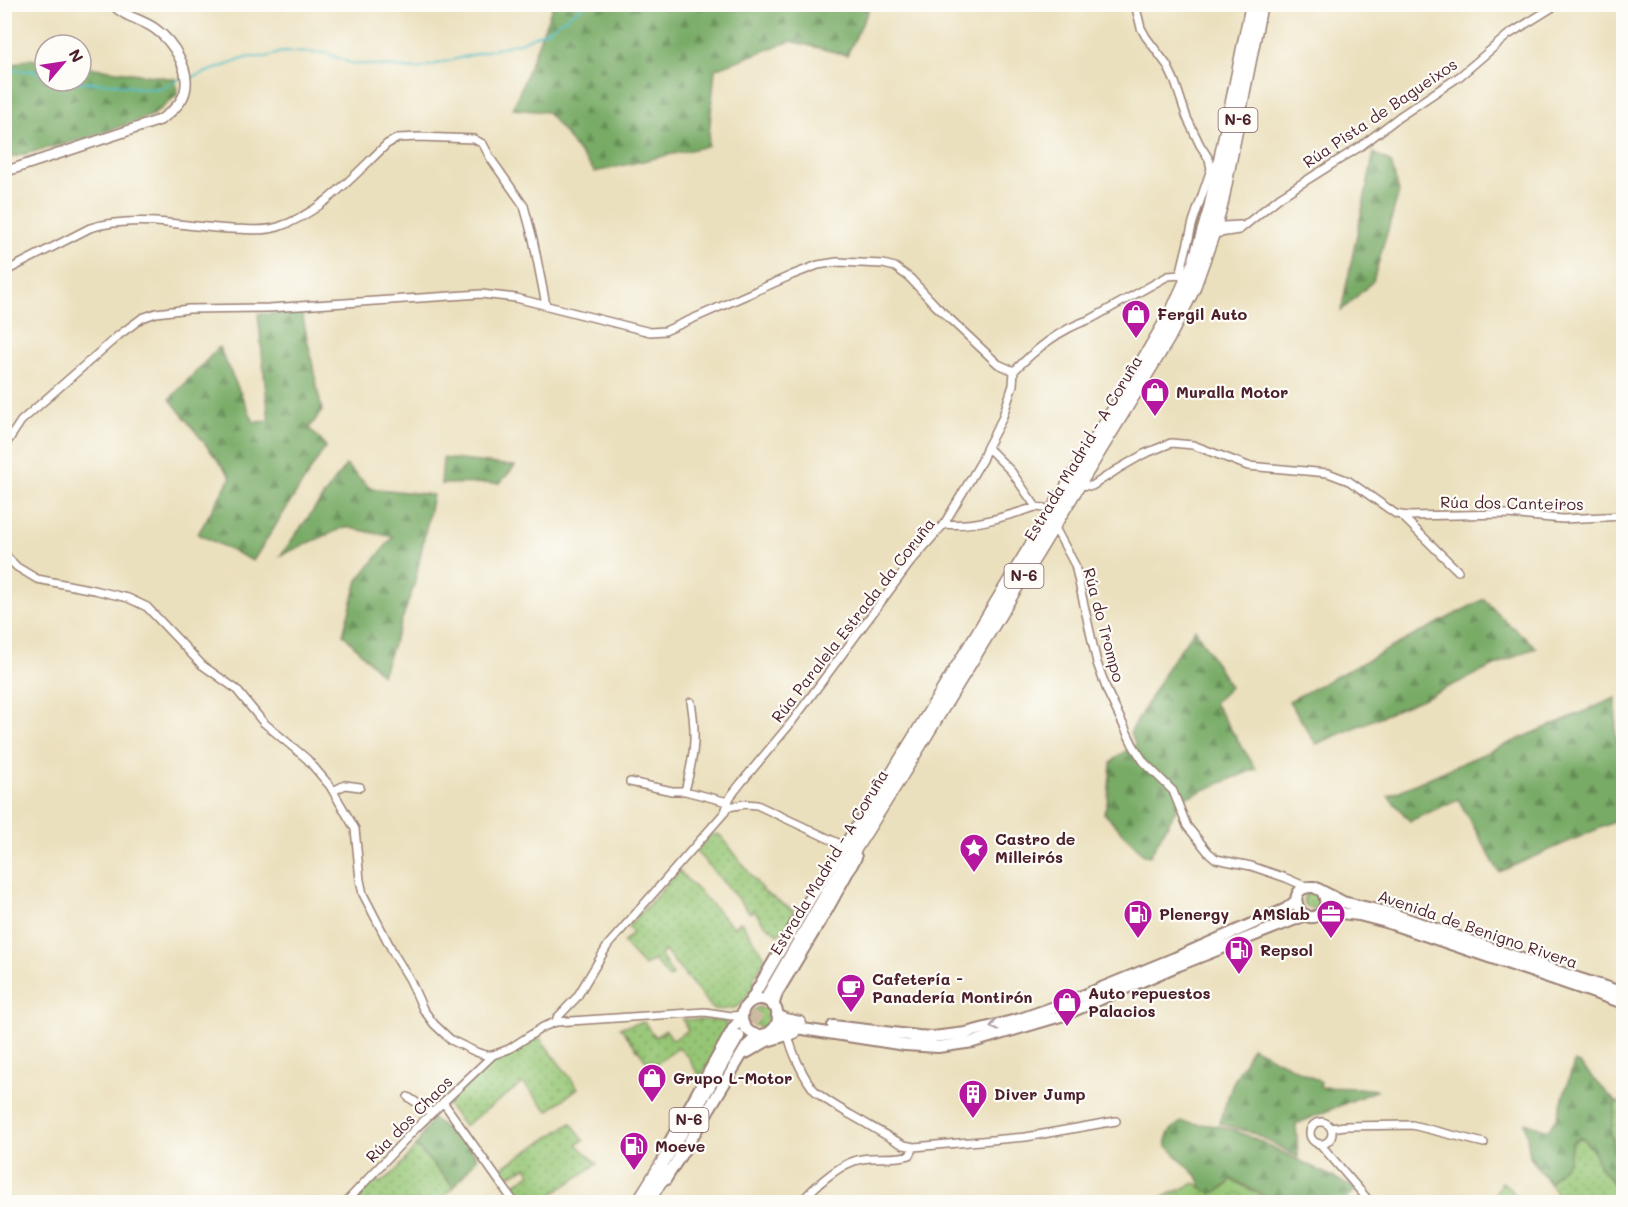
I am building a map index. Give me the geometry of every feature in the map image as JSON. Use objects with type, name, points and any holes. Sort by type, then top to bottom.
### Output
[{"type":"highway","name":"Estrada Madrid - A Coruña","points":[[771,1001],[829,890],[1173,309],[1184,277],[1194,263],[1210,209],[1215,167],[1252,4]]},
{"type":"highway","name":"Estrada Madrid - A Coruña","points":[[896,776],[1054,526],[1168,339],[1193,290],[1217,230],[1261,4]]},
{"type":"highway","name":"N-6","points":[[637,1203],[740,1038],[649,1203]]},
{"type":"main road","points":[[637,1203],[675,1130],[742,1017],[746,1005],[750,1002],[813,894],[843,847],[896,776]]},
{"type":"main road","points":[[771,1001],[782,1018],[792,1021],[918,1036],[933,1037],[966,1033],[1020,1019],[1060,1005],[1261,920],[1286,909],[1296,901],[1304,888],[1314,887],[1325,896],[1322,911],[1314,916],[1306,915],[1299,910],[1296,901]]},
{"type":"main road","name":"Avenida de Benigno Rivera","points":[[1323,893],[1343,902],[1390,913],[1623,993]]},
{"type":"main road","name":"Avenida de Benigno Rivera","points":[[1322,911],[1359,915],[1386,922],[1623,1003]]},
{"type":"main road","points":[[772,1030],[789,1027],[905,1045],[938,1047],[973,1042],[1064,1015],[1186,962],[1306,915]]},
{"type":"main road","points":[[750,1002],[760,999],[771,1001]]},
{"type":"main road","points":[[742,1017],[747,1030],[764,1035],[776,1026],[771,1001]]},
{"type":"main road","points":[[740,1057],[767,1041],[788,1033],[815,1030]]},
{"type":"main road","points":[[649,1203],[698,1129],[740,1057],[750,1042],[759,1035]]},
{"type":"street","points":[[4,172],[160,120],[174,110],[183,96],[186,81],[182,64],[175,50],[152,26],[131,17],[113,4]]},
{"type":"street","points":[[4,447],[21,421],[119,335],[142,318],[156,313],[189,309],[269,308],[481,294],[516,297],[650,332],[665,331],[792,275],[818,266],[837,262],[883,264],[895,267],[910,278],[998,364],[1014,371],[1054,336],[1168,276],[1184,277],[1211,169],[1215,167],[1195,136],[1176,82],[1167,65],[1141,28],[1135,4]]},
{"type":"street","name":"Rúa Pista de Bagueixos","points":[[1217,230],[1235,232],[1280,197],[1361,146],[1460,76],[1508,35],[1558,4]]},
{"type":"street","points":[[4,272],[90,228],[104,224],[169,223],[265,230],[278,227],[318,207],[387,144],[398,138],[474,138],[483,144],[524,206],[533,238],[546,305]]},
{"type":"street","points":[[1217,230],[1240,225],[1242,227]]},
{"type":"street","name":"Rúa Paralela Estrada da Coruña","points":[[556,1022],[557,1018],[577,997],[608,945],[725,812],[741,783],[791,723],[910,563],[944,524],[982,460],[1002,419],[1013,385],[1014,371]]},
{"type":"street","points":[[1079,485],[1092,486],[1144,454],[1171,443],[1193,445],[1248,466],[1328,474],[1349,481],[1396,514],[1401,515],[1458,571]]},
{"type":"street","points":[[987,447],[1011,471],[1036,507]]},
{"type":"street","points":[[944,524],[979,523],[1036,507],[1051,512]]},
{"type":"street","name":"Rúa dos Canteiros","points":[[1401,515],[1507,514],[1563,519],[1623,516]]},
{"type":"street","name":"Rúa do Trompo","points":[[1054,526],[1075,565],[1097,663],[1108,693],[1133,745],[1144,762],[1173,791],[1187,826],[1216,859],[1251,866],[1286,878],[1304,888]]},
{"type":"street","points":[[4,554],[17,567],[37,579],[128,598],[147,607],[202,664],[236,689],[263,722],[307,759],[333,791],[355,829],[363,894],[410,980],[423,1009],[434,1024],[451,1040],[476,1052],[493,1055]]},
{"type":"street","points":[[685,791],[695,738],[692,702]]},
{"type":"street","points":[[630,782],[672,791],[685,791],[728,804],[757,805],[843,847]]},
{"type":"street","points":[[333,791],[345,785],[360,787]]},
{"type":"street","points":[[556,1022],[705,1012],[742,1017]]},
{"type":"street","name":"Rúa dos Chaos","points":[[346,1203],[432,1113],[493,1055],[509,1049],[543,1027],[556,1022]]},
{"type":"street","points":[[788,1033],[801,1070],[816,1092],[904,1145],[914,1147],[1026,1137],[1116,1121]]},
{"type":"street","points":[[408,1097],[432,1113]]},
{"type":"street","points":[[443,1102],[514,1203]]},
{"type":"street","points":[[1331,1128],[1331,1138],[1327,1143],[1317,1144],[1309,1134],[1311,1128],[1319,1122],[1331,1128],[1412,1125],[1484,1143]]},
{"type":"street","points":[[1321,1144],[1370,1203]]},
{"type":"street","points":[[801,1203],[836,1170],[856,1160],[902,1157],[910,1155],[914,1147]]},
{"type":"street","points":[[4,1201],[9,1203]]},
{"type":"green space","points":[[553,4],[871,5],[847,55],[791,41],[715,69],[708,146],[595,172],[547,112],[513,109]]},
{"type":"green space","points":[[28,59],[33,60],[33,93],[93,93],[93,68],[176,79],[177,95],[153,115],[88,138],[5,159],[5,68]]},
{"type":"green space","points":[[1374,153],[1391,163],[1399,192],[1373,281],[1341,311]]},
{"type":"green space","points":[[302,313],[322,411],[309,428],[326,446],[253,561],[198,534],[231,477],[170,399],[219,347],[254,422],[269,421],[258,314]]},
{"type":"green space","points":[[443,458],[515,466],[500,483],[441,484]]},
{"type":"green space","points":[[346,465],[370,488],[433,495],[414,586],[382,675],[343,634],[358,580],[393,537],[345,527],[281,555]]},
{"type":"green space","points":[[1484,599],[1505,621],[1537,648],[1316,744],[1289,701]]},
{"type":"green space","points":[[1195,629],[1230,687],[1214,703],[1256,769],[1179,800],[1178,806],[1150,856],[1144,855],[1104,813],[1108,799],[1111,763],[1136,744],[1130,733],[1169,665]]},
{"type":"green space","points":[[1616,698],[1616,736],[1623,774],[1623,818],[1499,872],[1458,799],[1410,821],[1388,796],[1467,761]]},
{"type":"green space","points":[[718,834],[764,892],[794,911],[791,916],[793,919],[786,930],[783,929],[779,935],[763,923],[754,910],[750,913],[696,851],[709,836]]},
{"type":"green space","points":[[679,871],[733,927],[741,922],[766,958],[753,979],[755,984],[742,1002],[734,1008],[713,1009],[665,951],[660,955],[673,975],[669,978],[654,960],[644,966],[623,943],[633,933],[628,927]]},
{"type":"green space","points":[[1309,892],[1315,892],[1320,900],[1318,906],[1309,908],[1304,903],[1304,897]]},
{"type":"green space","points":[[761,1007],[768,1010],[771,1017],[768,1024],[761,1027],[754,1024],[751,1017],[754,1010]]},
{"type":"green space","points":[[682,1019],[725,1021],[727,1027],[727,1032],[700,1078],[688,1057],[679,1048],[651,1067],[620,1027],[644,1022],[655,1037],[666,1030],[673,1040],[688,1030]]},
{"type":"green space","points":[[539,1037],[578,1088],[548,1111],[523,1083],[464,1126],[446,1103],[446,1099],[491,1063]]},
{"type":"green space","points":[[1252,1047],[1321,1082],[1320,1087],[1377,1090],[1296,1124],[1298,1157],[1253,1133],[1219,1123],[1233,1083]]},
{"type":"green space","points":[[1574,1062],[1580,1064],[1616,1102],[1611,1131],[1613,1151],[1623,1162],[1623,1194],[1602,1170],[1591,1148],[1582,1137],[1572,1142],[1569,1160],[1549,1183],[1530,1157],[1525,1122],[1548,1130],[1557,1118]]},
{"type":"green space","points":[[1616,1102],[1623,1103],[1623,1162],[1613,1151],[1611,1131]]},
{"type":"green space","points":[[432,1118],[453,1135],[460,1131],[477,1158],[454,1187],[416,1146]]},
{"type":"green space","points":[[1181,1122],[1234,1130],[1357,1189],[1343,1202],[1283,1202],[1269,1199],[1234,1180],[1214,1194],[1210,1194],[1202,1188],[1197,1176],[1167,1146],[1170,1132]]},
{"type":"green space","points":[[571,1123],[584,1140],[577,1144],[597,1164],[541,1202],[519,1202],[510,1187],[531,1174],[526,1167],[505,1178],[498,1170]]},
{"type":"green space","points":[[1582,1137],[1591,1148],[1602,1170],[1623,1194],[1623,1202],[1563,1202],[1549,1183],[1569,1160],[1572,1142]]},
{"type":"green space","points":[[416,1146],[454,1187],[445,1196],[450,1202],[349,1202],[373,1178],[380,1183],[396,1171]]},
{"type":"green space","points":[[1232,1180],[1269,1199],[1273,1198],[1283,1202],[1151,1202],[1195,1183],[1208,1192],[1214,1193]]},
{"type":"green space","points":[[1502,1182],[1510,1188],[1520,1202],[1489,1202]]},
{"type":"waterway","points":[[190,78],[249,57],[266,57],[282,52],[326,53],[350,63],[417,69],[522,42],[548,30],[586,4]]},
{"type":"waterway","points":[[4,72],[7,70],[33,71]]},
{"type":"waterway","points":[[93,83],[144,89],[164,88],[179,79],[184,79]]},
{"type":"tunnel","points":[[743,1039],[769,994]]},
{"type":"place","name":"Fergil Auto","points":[[1136,340]]},
{"type":"place","name":"Muralla Motor","points":[[1155,418]]},
{"type":"place","name":"Castro de Milleirós","points":[[974,874]]},
{"type":"place","name":"Plenergy","points":[[1138,940]]},
{"type":"place","name":"AMSlab","points":[[1331,940]]},
{"type":"place","name":"Repsol","points":[[1239,976]]},
{"type":"place","name":"Cafetería - Panadería Montirón","points":[[851,1014]]},
{"type":"place","name":"Auto repuestos Palacios","points":[[1067,1028]]},
{"type":"place","name":"Grupo L-Motor","points":[[652,1104]]},
{"type":"place","name":"Diver Jump","points":[[973,1120]]},
{"type":"place","name":"Moeve","points":[[634,1172]]}]
